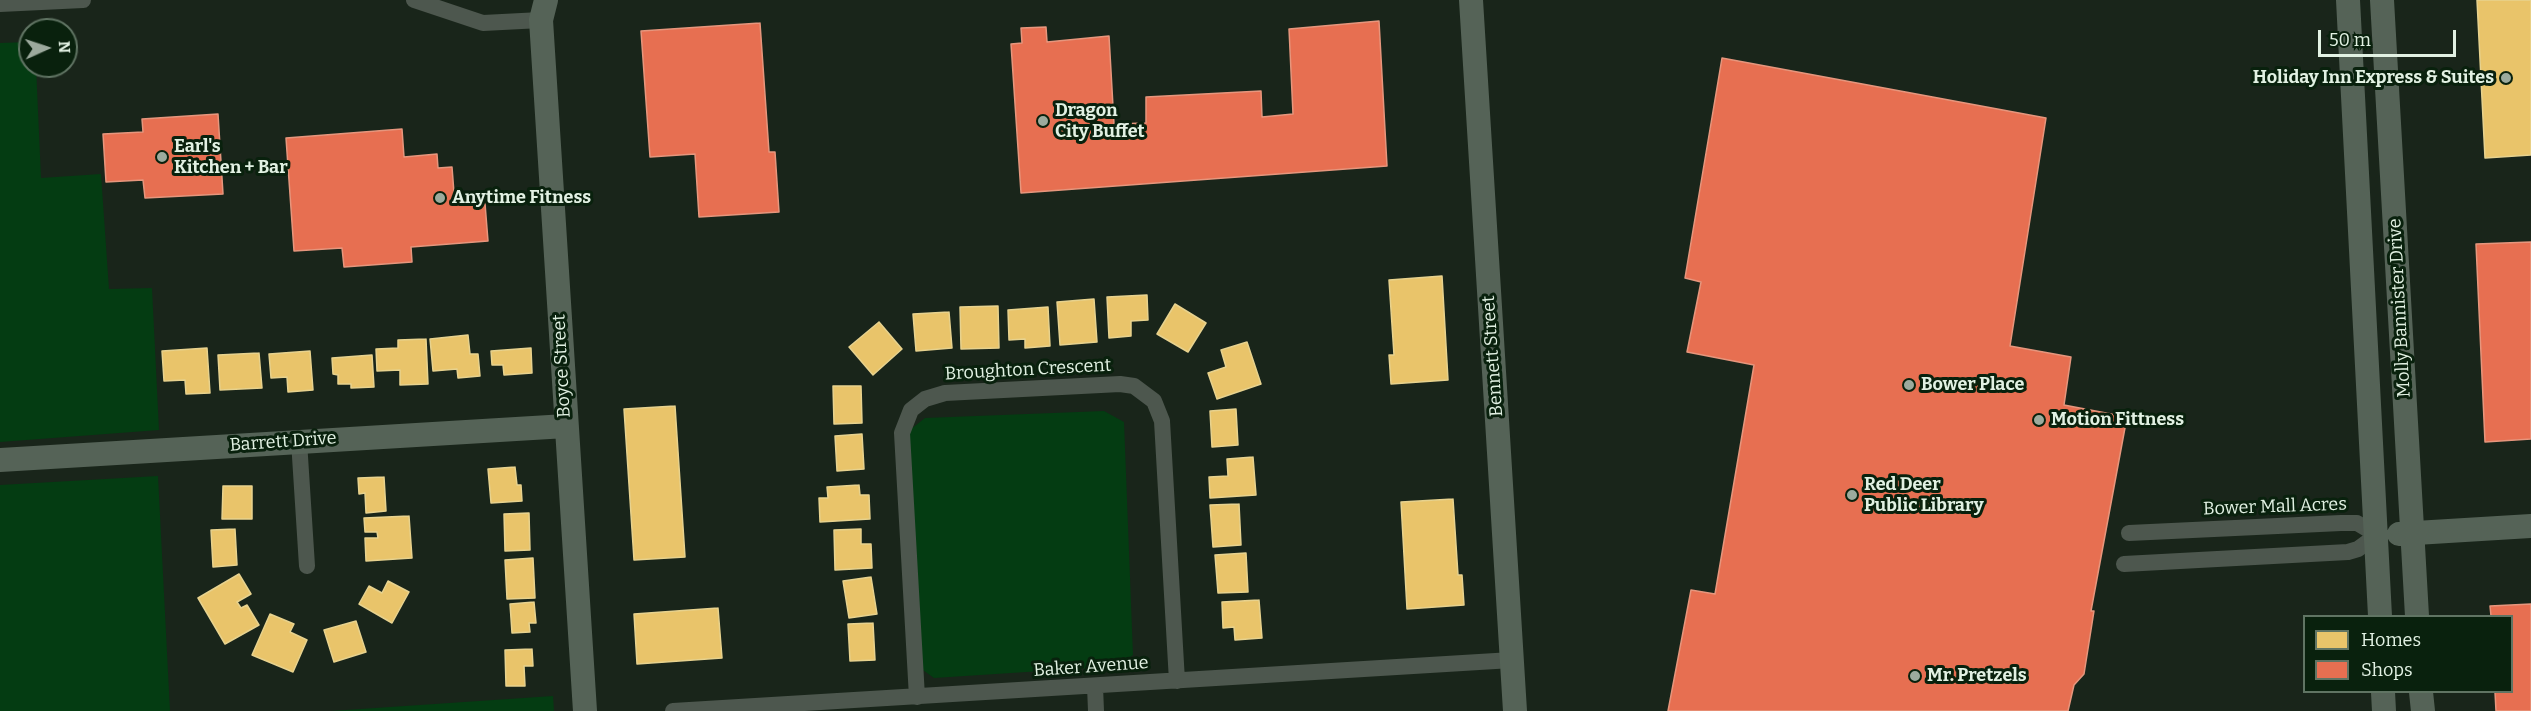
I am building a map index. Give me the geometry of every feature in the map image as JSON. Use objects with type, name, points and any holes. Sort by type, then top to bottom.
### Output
[{"type":"street","points":[[0,4],[83,0]]},
{"type":"street","points":[[414,0],[483,23],[540,7]]},
{"type":"street","name":"Bennett Street","points":[[1471,0],[1515,711]]},
{"type":"street","name":"Molly Bannister Drive","points":[[2348,0],[2380,615]]},
{"type":"street","name":"Molly Bannister Drive","points":[[2382,0],[2417,615]]},
{"type":"street","name":"Boyce Street","points":[[540,7],[585,711]]},
{"type":"street","name":"Broughton Crescent","points":[[917,697],[902,433],[911,410],[926,399],[945,393],[1120,384],[1134,386],[1154,401],[1162,421],[1178,681]]},
{"type":"street","name":"Barrett Drive","points":[[0,460],[566,426]]},
{"type":"street","points":[[299,441],[307,566]]},
{"type":"street","name":"Bower Mall Acres","points":[[2129,533],[2357,523],[2377,535]]},
{"type":"street","points":[[2124,564],[2348,552],[2358,549],[2377,535],[2531,526]]},
{"type":"street","name":"Baker Avenue","points":[[674,711],[1512,660]]},
{"type":"street","points":[[1095,686],[1096,711]]},
{"type":"street","points":[[2383,693],[2384,711]]},
{"type":"street","points":[[2421,693],[2422,711]]},
{"type":"green space","points":[[18,42],[18,78],[37,78],[41,178],[101,174],[109,289],[152,288],[159,430],[0,442],[0,43]]},
{"type":"green space","points":[[1104,411],[1124,422],[1133,655],[1119,666],[934,678],[916,665],[901,437],[925,418]]},
{"type":"green space","points":[[158,476],[170,711],[0,711],[0,485]]},
{"type":"green space","points":[[553,696],[554,711],[331,711]]},
{"type":"building: Homes","name":"Holiday Inn Express & Suites","points":[[2477,0],[2531,0],[2531,155],[2485,158]]},
{"type":"building: Homes","points":[[1442,276],[1448,380],[1391,384],[1389,355],[1394,355],[1389,280]]},
{"type":"building: Homes","points":[[1147,295],[1148,320],[1131,321],[1131,336],[1109,338],[1107,297]]},
{"type":"building: Homes","points":[[1094,299],[1097,342],[1060,345],[1057,302]]},
{"type":"building: Homes","points":[[1175,304],[1206,323],[1188,352],[1157,334]]},
{"type":"building: Homes","points":[[998,306],[999,348],[961,349],[960,307]]},
{"type":"building: Homes","points":[[1048,307],[1050,346],[1025,348],[1025,339],[1009,340],[1008,310]]},
{"type":"building: Homes","points":[[949,312],[952,348],[916,351],[913,314]]},
{"type":"building: Homes","points":[[879,322],[902,349],[873,375],[849,347]]},
{"type":"building: Homes","points":[[468,335],[470,354],[478,354],[480,376],[458,378],[457,369],[433,371],[430,339]]},
{"type":"building: Homes","points":[[426,339],[428,384],[400,385],[400,370],[377,371],[376,349],[398,348],[398,340]]},
{"type":"building: Homes","points":[[1247,342],[1261,384],[1217,399],[1208,373],[1226,367],[1221,350]]},
{"type":"building: Homes","points":[[207,348],[210,393],[186,394],[185,380],[164,381],[162,351]]},
{"type":"building: Homes","points":[[531,348],[532,373],[504,375],[503,365],[492,365],[491,351]]},
{"type":"building: Homes","points":[[310,351],[313,390],[288,392],[287,377],[271,378],[269,354]]},
{"type":"building: Homes","points":[[259,353],[262,388],[220,390],[218,355]]},
{"type":"building: Homes","points":[[372,355],[374,387],[351,388],[351,384],[338,384],[338,375],[333,374],[332,358]]},
{"type":"building: Homes","points":[[833,386],[861,386],[862,423],[834,424]]},
{"type":"building: Homes","points":[[675,406],[685,557],[634,560],[624,409]]},
{"type":"building: Homes","points":[[1236,409],[1238,445],[1212,447],[1210,411]]},
{"type":"building: Homes","points":[[862,434],[864,469],[837,471],[835,436]]},
{"type":"building: Homes","points":[[1253,457],[1256,495],[1210,498],[1209,477],[1228,476],[1227,459]]},
{"type":"building: Homes","points":[[515,467],[517,485],[521,485],[522,501],[491,503],[488,469]]},
{"type":"building: Homes","points":[[384,477],[386,511],[366,513],[365,493],[359,494],[358,478]]},
{"type":"building: Homes","points":[[859,485],[860,495],[869,495],[870,519],[820,522],[819,498],[828,498],[827,487]]},
{"type":"building: Homes","points":[[223,486],[252,486],[252,519],[222,519]]},
{"type":"building: Homes","points":[[1453,499],[1458,575],[1462,575],[1464,605],[1407,609],[1401,502]]},
{"type":"building: Homes","points":[[1239,504],[1241,545],[1213,547],[1210,505]]},
{"type":"building: Homes","points":[[529,513],[530,550],[505,551],[504,514]]},
{"type":"building: Homes","points":[[409,516],[412,558],[366,561],[365,538],[378,538],[377,532],[365,532],[364,518]]},
{"type":"building: Homes","points":[[235,529],[237,565],[213,567],[211,530]]},
{"type":"building: Homes","points":[[861,529],[861,544],[871,544],[872,568],[835,570],[834,530]]},
{"type":"building: Homes","points":[[1246,553],[1248,592],[1218,593],[1215,555]]},
{"type":"building: Homes","points":[[533,558],[535,598],[507,599],[505,560]]},
{"type":"building: Homes","points":[[239,574],[251,594],[237,602],[241,608],[247,605],[259,625],[225,644],[198,598]]},
{"type":"building: Homes","points":[[871,577],[877,614],[849,618],[843,581]]},
{"type":"building: Homes","points":[[388,581],[409,592],[392,623],[359,604],[369,586],[382,593]]},
{"type":"building: Homes","points":[[1259,600],[1262,638],[1235,640],[1234,627],[1223,628],[1222,602]]},
{"type":"building: Homes","points":[[534,602],[536,623],[529,623],[530,632],[512,633],[510,604]]},
{"type":"building: Homes","points":[[718,608],[722,658],[637,664],[634,614]]},
{"type":"building: Homes","points":[[270,614],[294,624],[290,632],[307,640],[293,672],[252,655]]},
{"type":"building: Homes","points":[[356,621],[366,652],[334,662],[324,630]]},
{"type":"building: Homes","points":[[873,623],[875,660],[850,661],[848,624]]},
{"type":"building: Homes","points":[[532,649],[533,666],[524,666],[525,686],[506,686],[505,650]]},
{"type":"building: Shops","points":[[1379,21],[1387,166],[1021,193],[1011,44],[1022,43],[1021,28],[1046,27],[1047,42],[1109,36],[1114,124],[1146,123],[1146,97],[1261,91],[1262,117],[1293,114],[1289,29]]},
{"type":"building: Shops","points":[[760,23],[769,152],[775,152],[779,212],[699,217],[695,154],[650,157],[641,31]]},
{"type":"building: Shops","name":"Bower Place","points":[[1722,58],[2046,118],[2010,346],[2071,357],[2064,405],[2127,417],[2091,611],[2094,611],[2084,674],[2074,685],[2068,711],[1668,711],[1691,590],[1715,594],[1754,365],[1687,352],[1701,282],[1685,278]]},
{"type":"building: Shops","name":"Earl's Kitchen + Bar","points":[[218,114],[223,194],[145,198],[143,180],[106,182],[103,134],[143,132],[142,119]]},
{"type":"building: Shops","points":[[402,129],[404,157],[437,154],[438,168],[452,167],[454,193],[484,191],[488,241],[411,247],[412,262],[344,267],[342,248],[294,251],[286,138]]},
{"type":"building: Shops","points":[[2531,242],[2531,439],[2485,442],[2476,244]]},
{"type":"building: Shops","points":[[2531,604],[2531,711],[2496,711],[2495,693],[2513,693],[2513,615],[2491,615],[2490,606]]},
{"type":"place","name":"Holiday Inn Express & Suites","points":[[2506,78]]},
{"type":"place","name":"Dragon City Buffet","points":[[1043,121]]},
{"type":"place","name":"Earl's Kitchen + Bar","points":[[162,157]]},
{"type":"place","name":"Anytime Fitness","points":[[440,198]]},
{"type":"place","name":"Bower Place","points":[[1909,385]]},
{"type":"place","name":"Motion Fittness","points":[[2039,420]]},
{"type":"place","name":"Red Deer Public Library","points":[[1852,495]]},
{"type":"place","name":"Mr. Pretzels","points":[[1915,676]]}]
